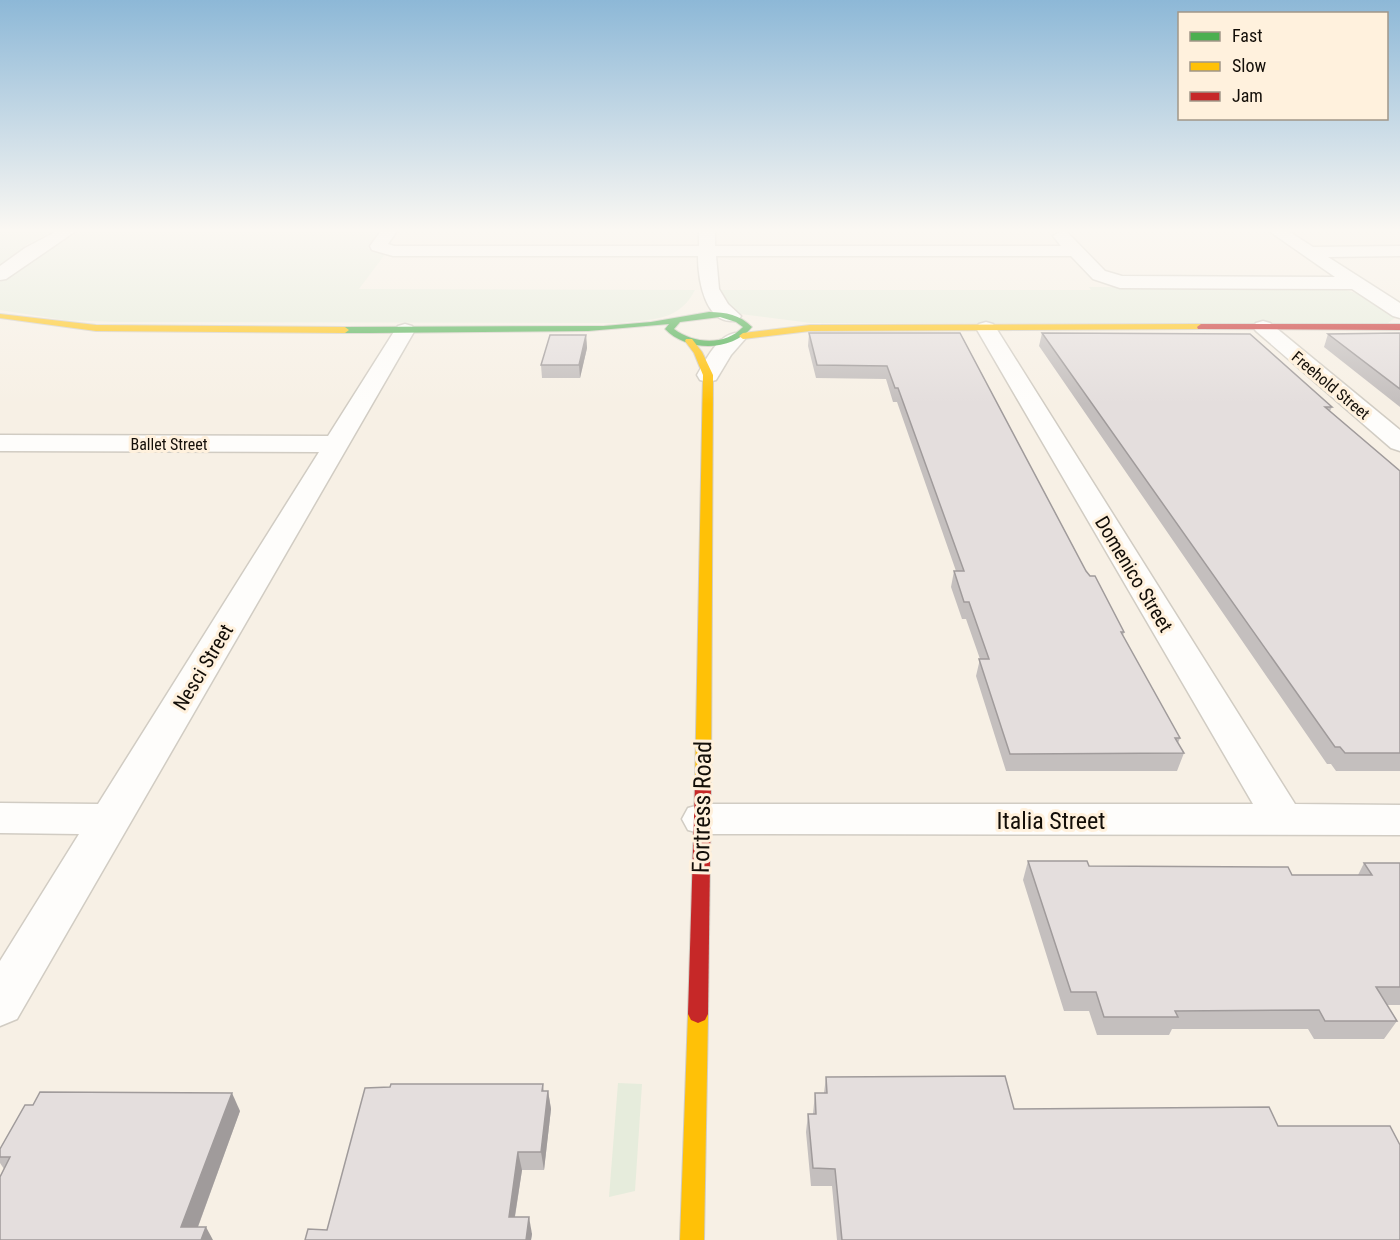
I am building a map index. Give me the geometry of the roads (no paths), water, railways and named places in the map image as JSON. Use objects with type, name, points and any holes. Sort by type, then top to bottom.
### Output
[{"type":"street","points":[[683,339],[671,333],[669,328],[707,289]]},
{"type":"street","points":[[708,289],[720,310],[737,328]]},
{"type":"street","points":[[1365,289],[1400,312]]},
{"type":"street","points":[[0,316],[33,322],[97,328],[405,330],[597,328],[711,314],[737,328],[1400,327]]},
{"type":"street","name":"Freehold Street","points":[[1263,327],[1400,443]]},
{"type":"street","points":[[597,328],[713,343],[737,328]]},
{"type":"street","points":[[708,375],[737,328]]},
{"type":"street","name":"Domenico Street","points":[[986,328],[1283,820]]},
{"type":"street","name":"Nesci Street","points":[[0,1004],[405,330]]},
{"type":"street","name":"Fortress Road","points":[[683,339],[698,352],[708,375],[703,819],[692,1240]]},
{"type":"street","name":"Ballet Street","points":[[0,444],[337,444]]},
{"type":"street","points":[[0,818],[112,819]]},
{"type":"street","name":"Italia Street","points":[[703,819],[1400,820]]}]
